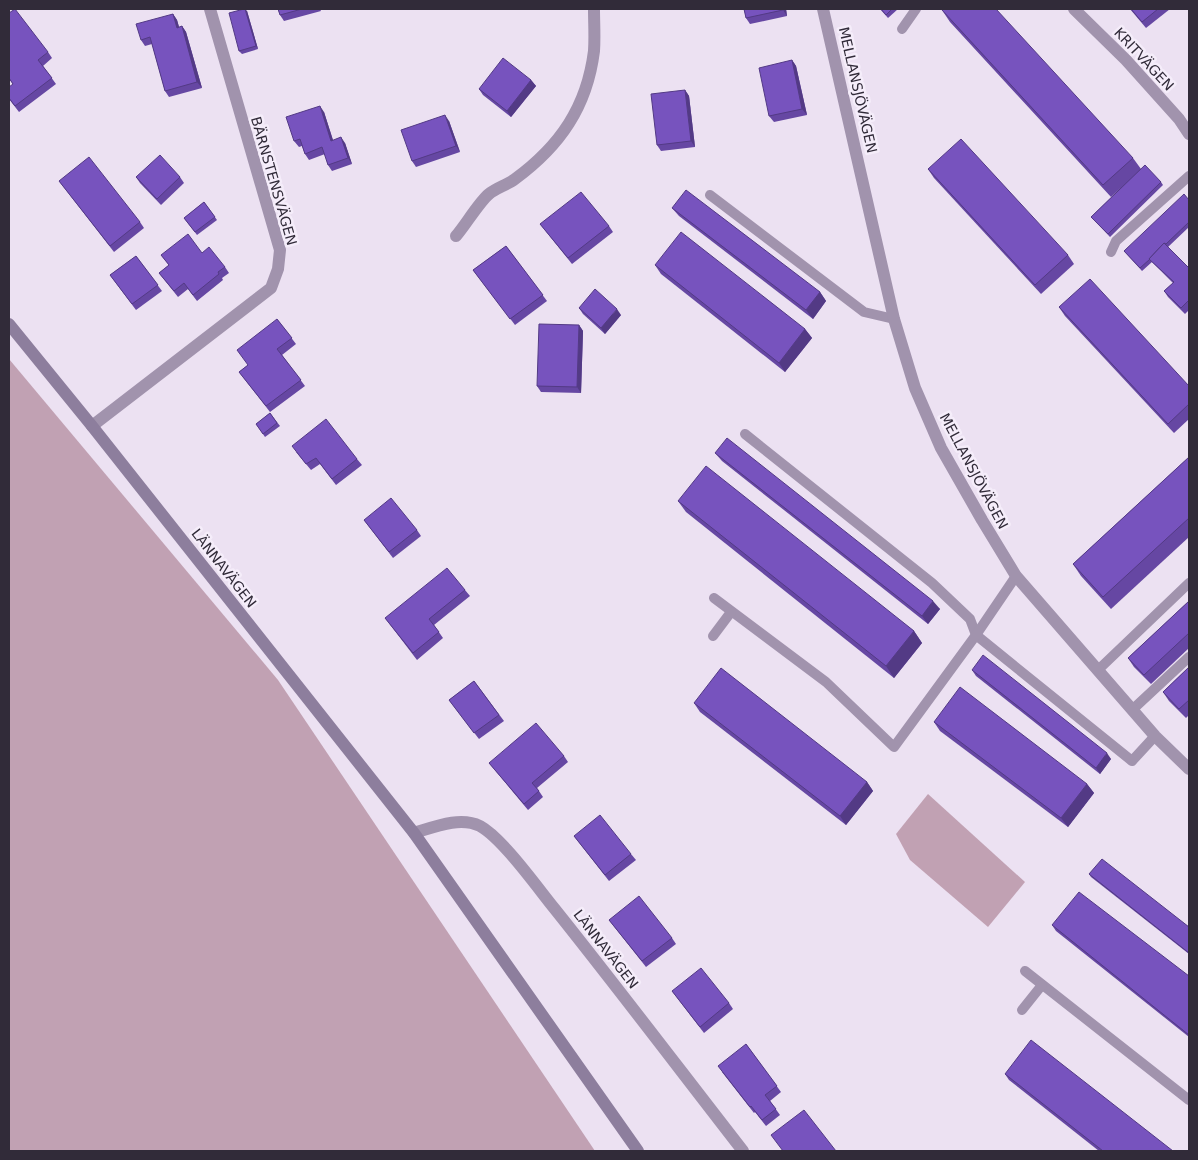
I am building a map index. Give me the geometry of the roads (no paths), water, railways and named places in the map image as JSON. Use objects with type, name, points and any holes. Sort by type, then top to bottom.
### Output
[{"type":"main road","name":"LÄNNAVÄGEN","points":[[9,324],[414,833],[638,1151]]},
{"type":"street","name":"BÄRNSTENSVÄGEN","points":[[92,426],[271,288],[278,269],[280,250],[210,9]]},
{"type":"street","points":[[456,236],[488,194],[514,180],[545,154],[569,126],[586,90],[592,67],[594,9]]},
{"type":"street","name":"MELLANSJÖVÄGEN","points":[[823,9],[894,319],[915,388],[941,448],[1016,576],[1155,736],[1189,768]]},
{"type":"street","name":"KRITVÄGEN","points":[[1074,9],[1126,60],[1179,119],[1189,134]]},
{"type":"street","name":"LÄNNAVÄGEN","points":[[414,833],[450,823],[465,822],[480,826],[494,836],[597,962],[743,1151]]},
{"type":"lane","points":[[902,29],[916,9]]},
{"type":"lane","points":[[1111,252],[1116,241],[1189,176]]},
{"type":"lane","points":[[710,195],[864,312],[894,319]]},
{"type":"lane","points":[[745,434],[932,583],[970,619],[976,636],[1132,761],[1155,736]]},
{"type":"lane","points":[[714,598],[826,682],[894,746],[976,636],[1016,576]]},
{"type":"lane","points":[[1098,670],[1189,583]]},
{"type":"lane","points":[[713,636],[731,612]]},
{"type":"lane","points":[[1132,710],[1189,657]]},
{"type":"lane","points":[[1025,971],[1189,1100]]},
{"type":"lane","points":[[1022,1010],[1042,985]]}]
